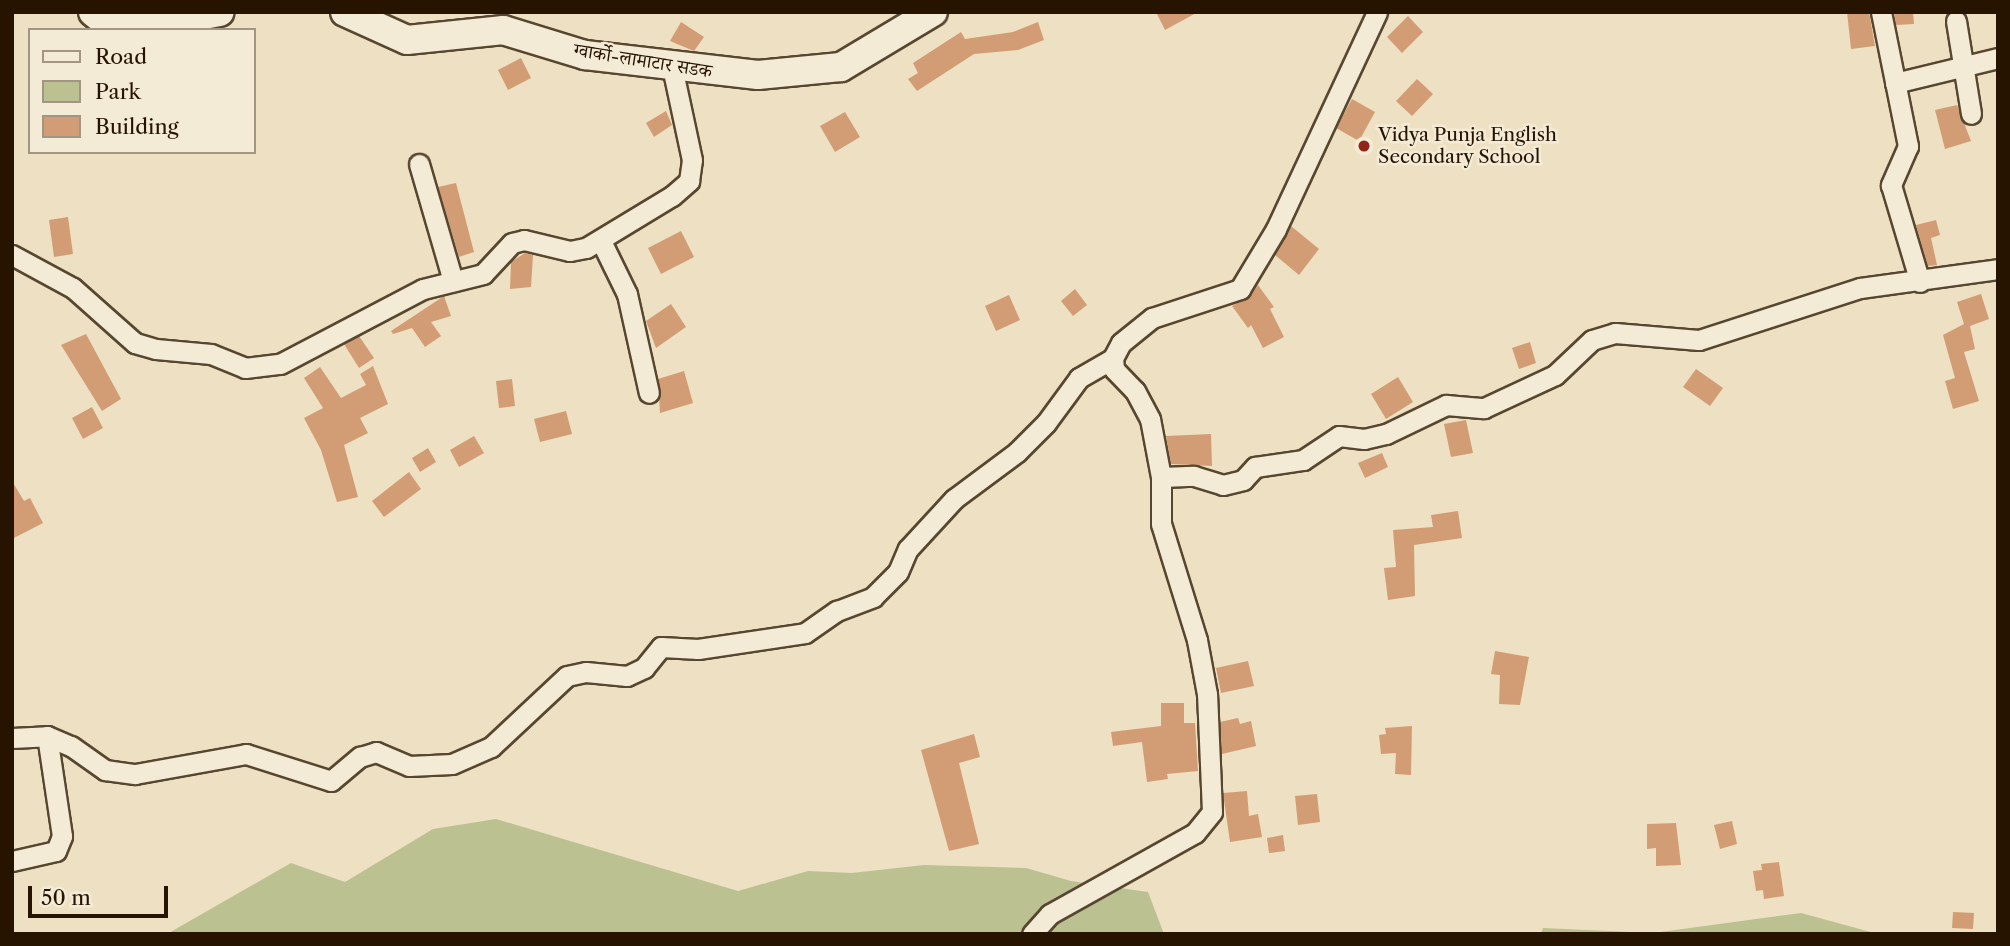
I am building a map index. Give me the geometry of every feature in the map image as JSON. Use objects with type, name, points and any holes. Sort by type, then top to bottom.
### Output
[{"type":"main road","points":[[93,12],[108,24],[135,28],[220,12]]},
{"type":"main road","name":"ग्वार्को-लामाटार सडक","points":[[345,12],[407,40],[503,30],[585,55],[671,62],[714,73],[758,75],[841,67],[933,12]]},
{"type":"street","points":[[12,737],[47,736],[71,746],[105,769],[135,774],[246,754],[331,781],[360,757],[376,752],[409,766],[452,764],[491,747],[567,676],[586,672],[627,676],[644,668],[661,647],[698,649],[804,633],[837,611],[873,597],[898,572],[908,549],[954,499],[1017,452],[1046,423],[1079,378],[1113,358],[1121,343],[1152,318],[1240,289],[1276,229],[1377,12]]},
{"type":"street","points":[[1881,12],[1908,146],[1891,185],[1920,282]]},
{"type":"street","points":[[1956,21],[1966,68],[1971,114]]},
{"type":"street","points":[[1895,83],[1966,68],[1998,58]]},
{"type":"street","points":[[12,255],[73,288],[135,343],[156,349],[211,354],[245,368],[280,364],[423,289],[483,274],[512,243],[524,240],[570,251],[601,241],[689,181],[690,143],[671,62]]},
{"type":"street","points":[[419,164],[453,281]]},
{"type":"street","points":[[601,241],[627,294],[649,393]]},
{"type":"street","points":[[1161,477],[1194,476],[1223,485],[1243,480],[1255,467],[1303,460],[1339,436],[1364,439],[1386,433],[1446,405],[1484,408],[1555,375],[1592,340],[1615,333],[1699,340],[1860,288],[1920,282],[1998,269]]},
{"type":"street","points":[[1032,934],[1051,914],[1195,833],[1212,812],[1207,694],[1197,640],[1161,524],[1161,477],[1150,419],[1135,391],[1114,369],[1113,358]]},
{"type":"street","points":[[12,861],[56,851],[62,836],[47,736]]},
{"type":"green space","points":[[496,819],[738,891],[808,871],[852,873],[924,865],[1026,868],[1071,881],[1148,892],[1164,934],[167,934],[291,863],[345,882],[433,829]]},
{"type":"green space","points":[[1801,913],[1878,934],[1541,934],[1543,928],[1653,933]]},
{"type":"building","points":[[1156,12],[1198,12],[1165,30]]},
{"type":"building","points":[[1847,12],[1869,12],[1875,46],[1851,49]]},
{"type":"building","points":[[1894,12],[1913,12],[1914,24],[1896,25]]},
{"type":"building","points":[[1408,16],[1423,32],[1402,53],[1387,37]]},
{"type":"building","points":[[681,22],[704,37],[694,51],[670,41]]},
{"type":"building","points":[[1038,22],[1044,40],[1018,50],[974,54],[917,91],[908,79],[918,73],[913,63],[961,32],[965,39],[1013,32]]},
{"type":"building","points":[[521,58],[531,78],[508,90],[498,70]]},
{"type":"building","points":[[1417,79],[1433,94],[1412,116],[1396,101]]},
{"type":"building","points":[[1352,99],[1375,112],[1359,141],[1336,128]]},
{"type":"building","points":[[1957,105],[1971,141],[1945,149],[1935,110]]},
{"type":"building","points":[[666,111],[672,125],[654,137],[646,123]]},
{"type":"building","points":[[845,112],[860,137],[835,152],[820,126]]},
{"type":"building","points":[[456,183],[474,252],[459,257],[438,187]]},
{"type":"building","points":[[68,217],[73,254],[54,257],[49,220]]},
{"type":"building","points":[[1936,220],[1940,235],[1931,238],[1937,265],[1928,266],[1916,225]]},
{"type":"building","points":[[1291,226],[1319,249],[1299,275],[1275,255]]},
{"type":"building","points":[[681,231],[694,257],[661,274],[648,248]]},
{"type":"building","points":[[525,253],[533,255],[531,287],[510,289],[511,262]]},
{"type":"building","points":[[1258,285],[1274,307],[1270,309],[1284,337],[1263,348],[1251,325],[1248,328],[1232,306],[1250,296]]},
{"type":"building","points":[[1075,289],[1087,305],[1073,316],[1061,301]]},
{"type":"building","points":[[1981,294],[1989,319],[1970,326],[1975,349],[1964,352],[1979,401],[1953,409],[1945,381],[1955,378],[1943,335],[1964,324],[1957,302]]},
{"type":"building","points":[[1009,295],[1020,320],[996,331],[985,306]]},
{"type":"building","points":[[444,296],[451,316],[431,322],[441,336],[425,347],[412,328],[393,334],[391,331]]},
{"type":"building","points":[[671,304],[686,327],[656,348],[646,321]]},
{"type":"building","points":[[86,334],[121,399],[102,411],[61,345]]},
{"type":"building","points":[[359,336],[374,358],[359,368],[344,344]]},
{"type":"building","points":[[1530,342],[1536,363],[1519,369],[1512,348]]},
{"type":"building","points":[[373,366],[388,404],[360,418],[368,433],[344,445],[358,497],[337,502],[321,450],[304,418],[323,408],[304,378],[320,367],[341,398],[366,385],[360,374]]},
{"type":"building","points":[[1696,369],[1723,388],[1710,406],[1683,387]]},
{"type":"building","points":[[684,371],[693,403],[660,413],[658,379]]},
{"type":"building","points":[[1398,377],[1413,402],[1386,419],[1371,394]]},
{"type":"building","points":[[512,379],[515,406],[499,408],[496,381]]},
{"type":"building","points":[[92,407],[103,428],[83,439],[72,418]]},
{"type":"building","points":[[566,411],[572,434],[540,442],[534,419]]},
{"type":"building","points":[[1466,420],[1473,453],[1451,457],[1444,424]]},
{"type":"building","points":[[1211,434],[1212,466],[1171,464],[1166,436]]},
{"type":"building","points":[[474,436],[484,453],[459,467],[450,450]]},
{"type":"building","points":[[428,448],[436,462],[420,472],[412,458]]},
{"type":"building","points":[[1382,453],[1388,467],[1365,478],[1358,463]]},
{"type":"building","points":[[409,472],[421,489],[384,517],[372,501]]},
{"type":"building","points":[[12,481],[24,501],[30,498],[43,523],[12,539]]},
{"type":"building","points":[[1458,511],[1462,538],[1414,545],[1415,596],[1388,600],[1384,568],[1396,567],[1393,530],[1433,527],[1431,515]]},
{"type":"building","points":[[1495,651],[1529,657],[1520,705],[1499,704],[1500,675],[1491,674]]},
{"type":"building","points":[[1248,661],[1254,686],[1221,693],[1216,668]]},
{"type":"building","points":[[1161,703],[1184,703],[1184,723],[1195,723],[1198,771],[1167,774],[1168,779],[1147,782],[1142,742],[1113,746],[1111,732],[1161,726]]},
{"type":"building","points":[[1238,718],[1240,724],[1251,721],[1256,746],[1222,754],[1220,722]]},
{"type":"building","points":[[1412,726],[1411,775],[1395,774],[1396,753],[1381,754],[1379,735],[1386,734],[1385,728]]},
{"type":"building","points":[[974,734],[980,757],[959,763],[979,844],[949,851],[921,750]]},
{"type":"building","points":[[1247,791],[1249,816],[1258,814],[1262,837],[1230,842],[1223,793]]},
{"type":"building","points":[[1317,794],[1320,822],[1298,825],[1295,796]]},
{"type":"building","points":[[1732,821],[1737,844],[1720,849],[1714,825]]},
{"type":"building","points":[[1676,823],[1681,865],[1656,866],[1656,848],[1647,849],[1647,824]]},
{"type":"building","points":[[1283,835],[1285,851],[1269,853],[1267,838]]},
{"type":"building","points":[[1779,862],[1784,896],[1764,899],[1763,890],[1756,891],[1753,871],[1762,870],[1761,864]]},
{"type":"building","points":[[1953,912],[1974,913],[1973,929],[1952,928]]},
{"type":"place","name":"Vidya Punja English Secondary School","points":[[1364,146]]}]
